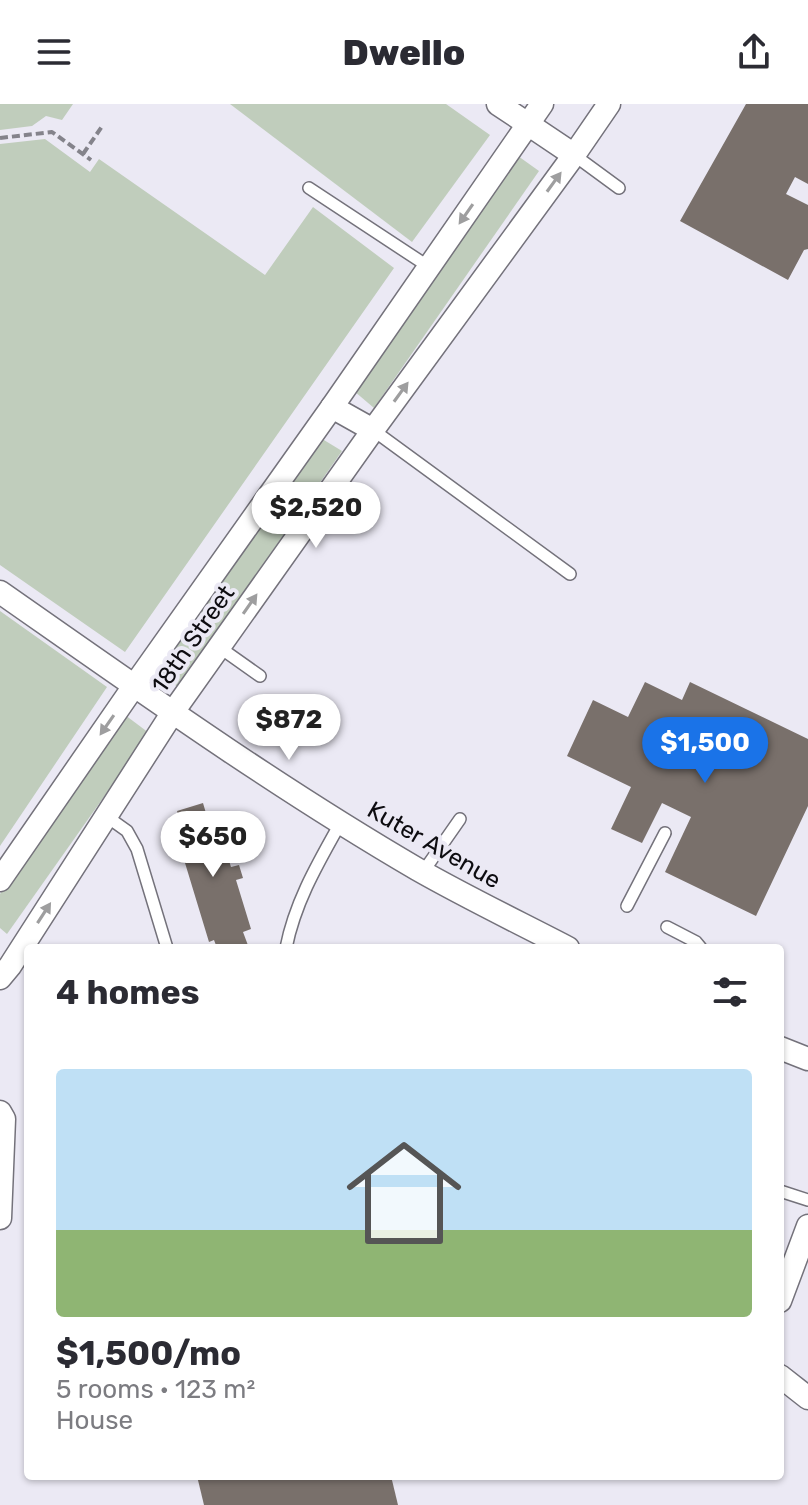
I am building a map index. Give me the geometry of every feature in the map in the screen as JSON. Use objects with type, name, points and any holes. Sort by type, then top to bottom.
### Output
[{"type":"street","points":[[498,104],[574,155]]},
{"type":"street","name":"18th Street","points":[[0,880],[542,104]]},
{"type":"street","name":"18th Street","points":[[25,944],[173,712],[609,104]]},
{"type":"street","points":[[332,407],[373,430]]},
{"type":"street","name":"Kuter Avenue","points":[[0,592],[286,788],[423,872],[560,944]]},
{"type":"street","name":"18th Street","points":[[9,970],[24,946]]},
{"type":"street","points":[[784,1050],[808,1059]]},
{"type":"street","points":[[0,1112],[4,1119],[0,1218]]},
{"type":"street","points":[[784,1290],[808,1226]]},
{"type":"street","points":[[784,1379],[808,1398]]},
{"type":"lane","points":[[574,155],[619,188]]},
{"type":"lane","points":[[309,188],[429,267]]},
{"type":"lane","points":[[373,430],[570,574]]},
{"type":"lane","points":[[219,647],[260,676]]},
{"type":"lane","points":[[106,816],[127,831],[137,849],[166,944]]},
{"type":"lane","points":[[423,872],[460,819]]},
{"type":"lane","points":[[287,944],[290,925],[304,889],[341,822]]},
{"type":"lane","points":[[627,906],[665,833]]},
{"type":"lane","points":[[667,927],[698,944]]},
{"type":"lane","points":[[784,1192],[808,1200]]},
{"type":"path","points":[[83,154],[103,125]]},
{"type":"path","points":[[0,138],[52,132],[91,160]]},
{"type":"green space","points":[[0,104],[73,104],[62,120],[46,116],[32,126],[0,130]]},
{"type":"green space","points":[[230,104],[446,104],[490,135],[412,242]]},
{"type":"green space","points":[[45,139],[90,172],[99,159],[265,275],[313,207],[394,268],[125,652],[0,565],[0,144]]},
{"type":"green space","points":[[518,156],[539,171],[374,408],[354,391]]},
{"type":"green space","points":[[319,437],[342,451],[178,687],[154,671]]},
{"type":"green space","points":[[0,611],[107,687],[0,846]]},
{"type":"green space","points":[[125,715],[149,733],[7,934],[0,928],[0,894]]},
{"type":"building","points":[[746,104],[808,104],[808,184],[795,177],[786,194],[808,205],[808,249],[804,250],[788,280],[680,221]]},
{"type":"building","points":[[645,682],[682,700],[690,682],[808,739],[808,806],[756,916],[665,872],[691,817],[662,803],[642,843],[611,829],[631,787],[567,756],[593,700],[628,717]]},
{"type":"building","points":[[203,803],[208,820],[215,817],[231,867],[239,865],[243,878],[236,880],[251,929],[243,932],[248,944],[209,942],[175,830],[182,828],[177,811]]},
{"type":"building","points":[[198,1480],[392,1480],[398,1505],[204,1505]]}]
